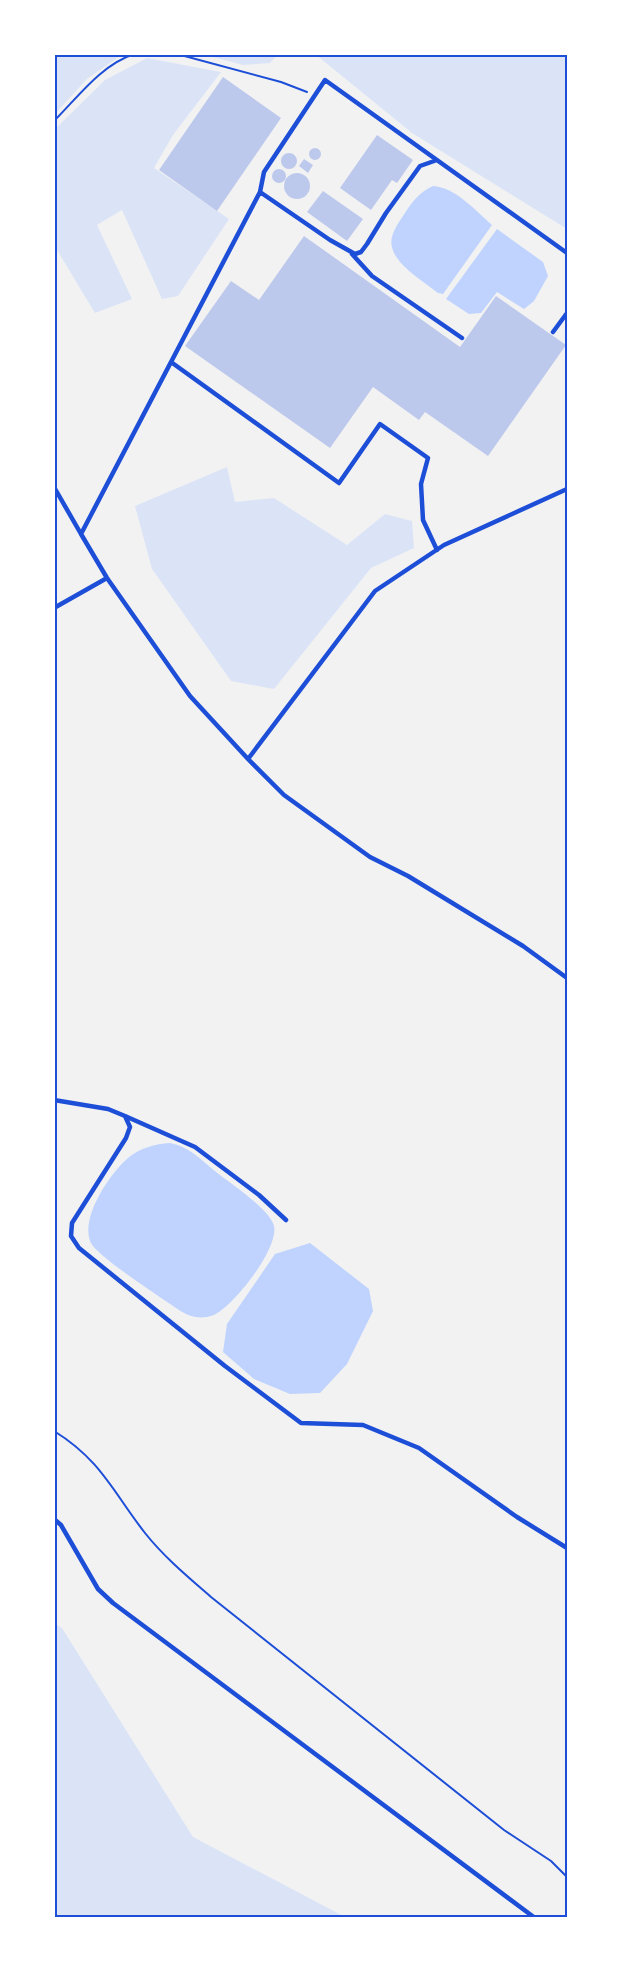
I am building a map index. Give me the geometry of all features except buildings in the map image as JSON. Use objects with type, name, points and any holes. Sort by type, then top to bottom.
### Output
[{"type":"lane","points":[[81,534],[260,192],[264,172],[325,80],[567,253]]},
{"type":"lane","points":[[352,254],[361,252],[420,166],[437,160]]},
{"type":"lane","points":[[260,192],[352,254],[372,276],[462,338]]},
{"type":"lane","points":[[553,332],[567,313]]},
{"type":"lane","points":[[171,362],[339,483],[380,424],[428,458],[420,484],[423,520],[437,550]]},
{"type":"lane","points":[[54,487],[107,578],[190,696],[284,795],[370,857],[408,876],[524,946],[567,978]]},
{"type":"lane","points":[[248,759],[375,591],[437,550],[567,489]]},
{"type":"lane","points":[[54,608],[107,578]]},
{"type":"lane","points":[[54,1100],[108,1109],[195,1147],[259,1195],[286,1220]]},
{"type":"lane","points":[[125,1116],[130,1127],[126,1138],[72,1222],[71,1236],[79,1248],[301,1424],[363,1425],[419,1448],[517,1517],[567,1548]]},
{"type":"lane","points":[[54,1520],[61,1525],[98,1589],[113,1602],[535,1918]]},
{"type":"path","points":[[54,121],[95,79],[120,59],[134,54]]},
{"type":"path","points":[[177,54],[281,82],[315,95]]},
{"type":"path","points":[[54,1431],[87,1455],[109,1480],[145,1533],[178,1568],[211,1597],[504,1830],[551,1862],[567,1877]]},
{"type":"shaded area","points":[[54,54],[123,54],[87,79],[54,115]]},
{"type":"shaded area","points":[[202,54],[278,54],[270,63],[243,65]]},
{"type":"shaded area","points":[[315,54],[567,54],[567,229],[412,133]]},
{"type":"shaded area","points":[[147,58],[221,72],[173,135],[154,168],[229,219],[178,296],[162,299],[122,210],[97,225],[132,299],[95,313],[54,245],[54,130],[105,80]]},
{"type":"shaded area","points":[[227,467],[235,502],[274,498],[347,545],[385,514],[412,521],[414,548],[371,568],[274,689],[231,681],[152,569],[135,506]]},
{"type":"shaded area","points":[[54,1623],[62,1628],[193,1837],[347,1918],[54,1918]]},
{"type":"water","points":[[433,186],[441,187],[457,195],[492,225],[443,294],[438,293],[407,269],[394,254],[392,245],[394,231],[409,207],[419,195]]},
{"type":"water","points":[[497,229],[543,262],[548,276],[534,301],[524,309],[497,292],[481,313],[469,314],[446,299]]},
{"type":"water","points":[[170,1143],[191,1152],[242,1191],[259,1205],[274,1226],[270,1248],[243,1289],[223,1309],[209,1317],[195,1317],[179,1310],[117,1267],[96,1249],[88,1233],[89,1222],[98,1197],[121,1165],[143,1149]]},
{"type":"water","points":[[310,1243],[369,1289],[373,1311],[347,1364],[320,1393],[290,1394],[254,1379],[223,1352],[227,1324],[275,1254]]}]
